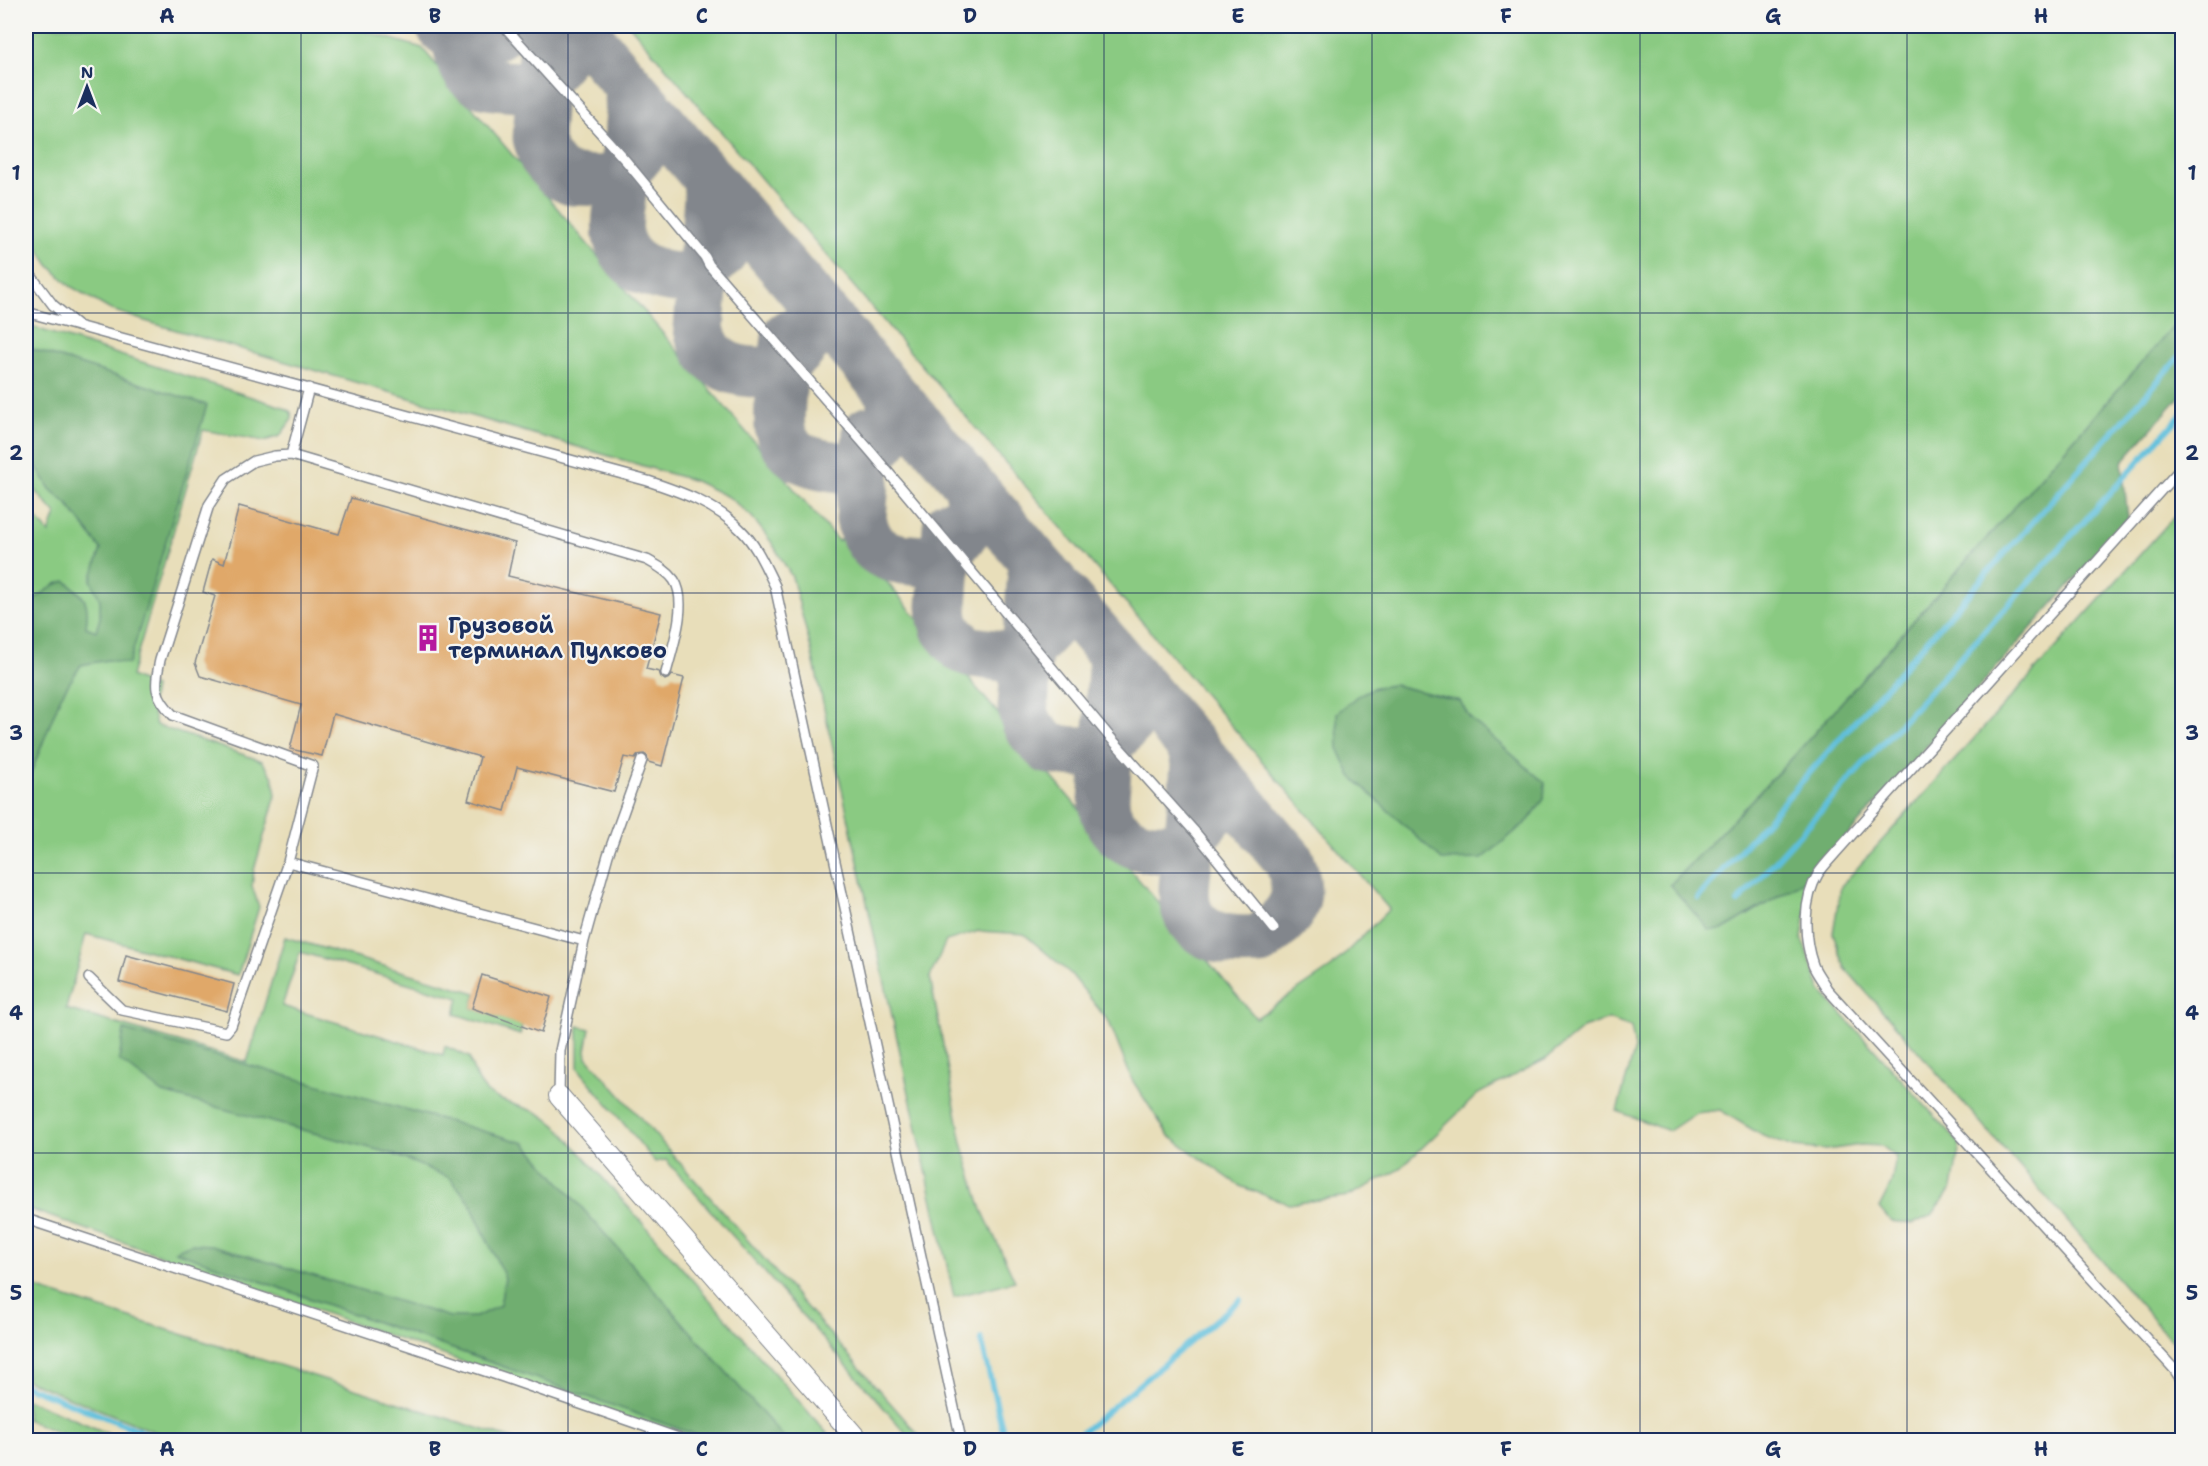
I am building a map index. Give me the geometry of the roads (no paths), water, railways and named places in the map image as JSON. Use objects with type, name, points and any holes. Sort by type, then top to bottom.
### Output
[{"type":"street","points":[[559,1096],[858,1440]]},
{"type":"lane","points":[[504,26],[626,160],[705,257],[709,265],[872,453],[1110,736],[1195,832],[1274,929]]},
{"type":"lane","points":[[26,268],[53,305],[80,327]]},
{"type":"lane","points":[[26,312],[648,481],[682,492],[717,510],[742,531],[759,554],[774,586],[961,1440]]},
{"type":"lane","points":[[291,455],[309,388]]},
{"type":"lane","points":[[89,978],[122,1010],[226,1032],[231,1026],[288,862],[313,766],[173,716],[160,702],[155,683],[160,660],[209,505],[226,479],[254,461],[291,455],[647,560],[660,567],[674,580],[681,603],[666,673]]},
{"type":"lane","points":[[2182,467],[1825,866],[1818,875],[1809,900],[1806,922],[1808,946],[1814,966],[1827,989],[2174,1369],[2182,1381]]},
{"type":"lane","points":[[559,1096],[560,1051],[584,941],[608,855],[642,760]]},
{"type":"lane","points":[[288,862],[584,941]]},
{"type":"lane","points":[[26,1219],[504,1377],[684,1440]]},
{"type":"waterway","points":[[1698,898],[2182,354]]},
{"type":"waterway","points":[[1738,902],[2182,414]]},
{"type":"waterway","points":[[1073,1440],[1240,1300]]},
{"type":"waterway","points":[[981,1339],[1005,1440]]},
{"type":"waterway","points":[[26,1386],[163,1440]]},
{"type":"place","name":"Грузовой терминал Пулково","points":[[428,638]]}]
